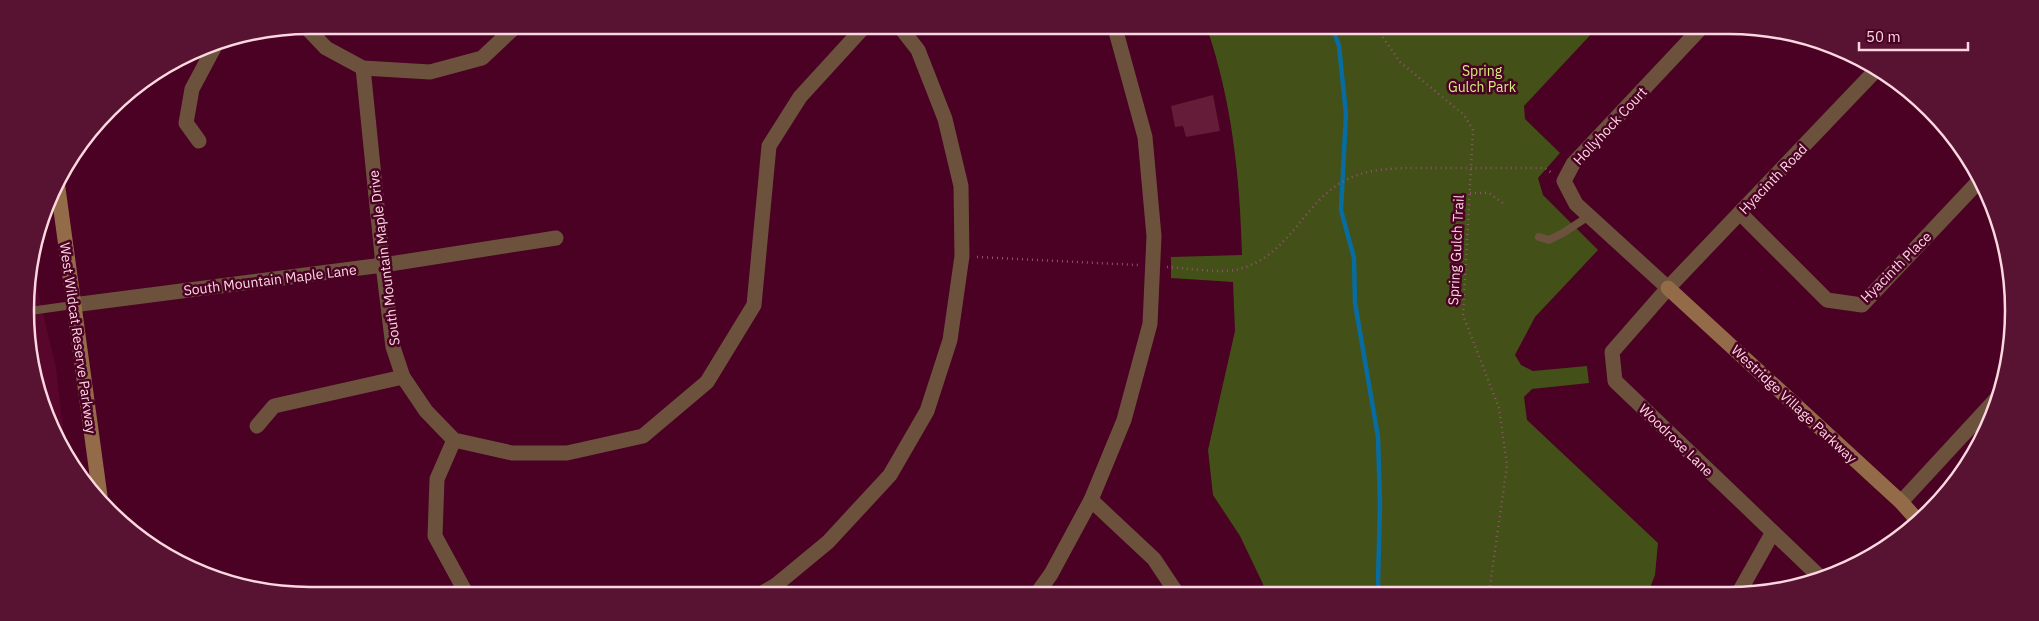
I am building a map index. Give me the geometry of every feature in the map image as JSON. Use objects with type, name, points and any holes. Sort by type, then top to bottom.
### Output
[{"type":"street","points":[[313,34],[326,48],[363,68],[430,72],[482,58],[508,34]]},
{"type":"street","points":[[463,587],[435,536],[437,479],[454,440],[512,453],[567,454],[643,436],[708,382],[754,305],[769,146],[800,98],[858,34]]},
{"type":"street","points":[[774,587],[828,542],[890,475],[928,411],[950,340],[962,256],[961,186],[945,119],[918,50],[905,34]]},
{"type":"street","points":[[1042,587],[1052,574],[1091,500],[1124,420],[1150,324],[1154,236],[1145,137],[1117,34]]},
{"type":"street","name":"Hollyhock Court","points":[[1564,181],[1573,164],[1695,34]]},
{"type":"street","points":[[199,141],[186,123],[192,89],[212,52]]},
{"type":"street","name":"South Mountain Maple Drive","points":[[363,68],[382,265],[393,347],[403,377],[426,411],[454,440]]},
{"type":"street","name":"Hyacinth Road","points":[[1668,288],[1872,74]]},
{"type":"street","points":[[1564,181],[1576,204],[1668,288]]},
{"type":"street","name":"Hyacinth Place","points":[[1740,213],[1827,300],[1862,305],[1975,185]]},
{"type":"street","name":"West Wildcat Reserve Parkway","points":[[59,196],[99,489]]},
{"type":"street","name":"South Mountain Maple Lane","points":[[73,306],[382,265],[556,238]]},
{"type":"street","name":"Westridge Village Parkway","points":[[1668,288],[1901,502],[1914,516]]},
{"type":"street","name":"Woodrose Lane","points":[[1668,288],[1612,352],[1615,381],[1816,573]]},
{"type":"street","points":[[257,426],[274,406],[403,377]]},
{"type":"street","points":[[1901,502],[1988,407]]},
{"type":"street","points":[[1091,500],[1154,559],[1173,587]]},
{"type":"street","points":[[1742,587],[1773,532]]},
{"type":"lane","points":[[1539,237],[1548,240],[1563,233],[1589,216]]},
{"type":"lane","points":[[34,311],[73,306]]},
{"type":"path","name":"Spring Gulch Trail","points":[[1380,34],[1400,62],[1464,115],[1473,130],[1463,315],[1499,408],[1507,466],[1490,587]]},
{"type":"path","points":[[1332,186],[1352,177],[1386,169],[1545,168],[1564,181]]},
{"type":"path","points":[[1470,193],[1489,193],[1504,204]]},
{"type":"shaded area","points":[[35,280],[56,368],[64,436],[48,399],[39,364],[34,329]]},
{"type":"green space","name":"Spring Gulch Park","points":[[1209,34],[1591,34],[1524,106],[1525,119],[1560,153],[1538,178],[1543,195],[1598,250],[1535,317],[1515,355],[1521,365],[1533,371],[1587,366],[1589,383],[1532,389],[1524,397],[1527,420],[1658,543],[1655,575],[1650,587],[1264,587],[1240,536],[1213,495],[1208,450],[1235,331],[1233,282],[1171,278],[1171,257],[1242,255],[1237,168],[1229,112]]},
{"type":"building","points":[[1213,95],[1220,131],[1186,137],[1183,126],[1175,127],[1171,106]]},
{"type":"waterway","points":[[1335,34],[1339,46],[1346,114],[1341,210],[1354,258],[1355,303],[1378,437],[1380,504],[1379,587]]}]
